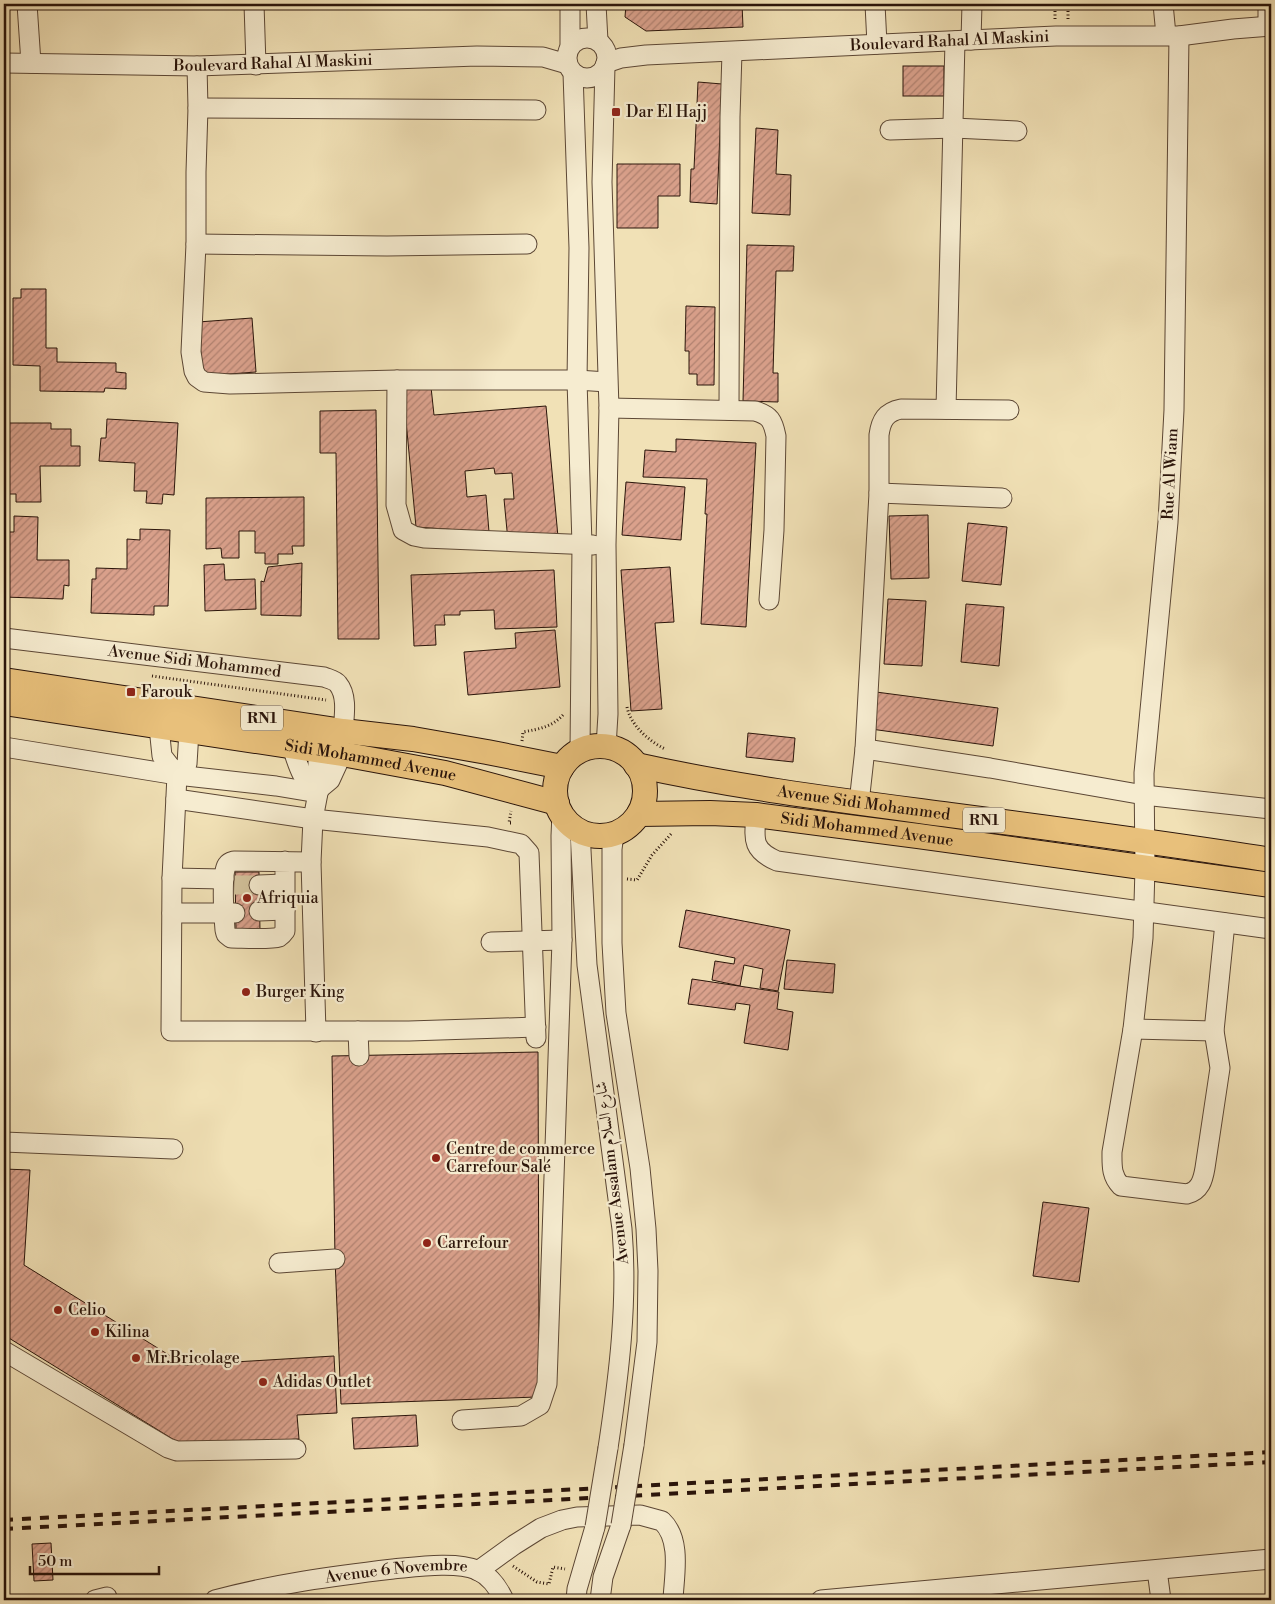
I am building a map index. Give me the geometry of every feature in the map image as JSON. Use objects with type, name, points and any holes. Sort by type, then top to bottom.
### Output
[{"type":"main road","name":"RN1","points":[[4,680],[343,731],[413,739],[562,767]]},
{"type":"main road","name":"Sidi Mohammed Avenue","points":[[4,703],[342,754],[445,773],[560,809]]},
{"type":"main road","points":[[560,809],[556,785],[562,767],[580,751],[593,747],[606,747]]},
{"type":"main road","name":"RN1","points":[[606,747],[621,752],[636,765]]},
{"type":"main road","points":[[580,831],[600,836],[614,834],[626,828],[639,814],[644,800],[645,789],[641,774],[636,765]]},
{"type":"main road","name":"Avenue Sidi Mohammed","points":[[636,765],[743,786],[1144,840],[1271,860]]},
{"type":"main road","name":"RN1","points":[[560,809],[568,822],[580,831]]},
{"type":"main road","name":"Sidi Mohammed Avenue","points":[[639,814],[710,813],[756,815],[1271,885]]},
{"type":"street","points":[[28,4],[31,64]]},
{"type":"street","points":[[254,4],[256,64]]},
{"type":"street","points":[[570,4],[570,59],[579,248],[577,380],[582,545],[580,751]]},
{"type":"street","points":[[596,4],[604,56],[602,182],[609,408],[606,545],[608,714],[606,747]]},
{"type":"street","points":[[875,4],[877,44]]},
{"type":"street","points":[[946,409],[954,128],[963,41],[972,4]]},
{"type":"street","name":"Rue Al Wiam","points":[[1163,4],[1172,35],[1174,410],[1168,522],[1144,773],[1145,868],[1143,938],[1133,1029],[1112,1152],[1112,1170],[1121,1186],[1187,1194],[1198,1188],[1202,1182],[1220,1068],[1214,1031]]},
{"type":"street","points":[[1268,4],[1270,27]]},
{"type":"street","name":"Boulevard Rahal Al Maskini","points":[[570,59],[578,40],[583,38],[588,38],[604,56],[629,58],[646,55],[1056,36],[1172,35],[1270,27]]},
{"type":"street","points":[[729,410],[732,52]]},
{"type":"street","name":"Boulevard Rahal Al Maskini","points":[[4,63],[197,66],[476,56],[570,59]]},
{"type":"street","name":"Boulevard Rahal Al Maskini","points":[[570,59],[583,78],[594,77],[602,71],[604,56]]},
{"type":"street","points":[[197,66],[196,244],[191,352],[194,371],[200,379],[204,382],[230,384],[397,380],[577,380],[607,382]]},
{"type":"street","points":[[198,108],[536,110]]},
{"type":"street","points":[[890,130],[954,128],[1017,131]]},
{"type":"street","points":[[196,244],[387,246],[527,244]]},
{"type":"street","points":[[397,380],[396,505],[403,530],[414,536],[424,538],[606,545]]},
{"type":"street","points":[[609,408],[756,411],[766,414],[773,423],[776,436],[774,530],[769,600]]},
{"type":"street","points":[[860,803],[865,749],[879,493],[880,425],[887,414],[901,409],[1009,410]]},
{"type":"street","points":[[879,493],[1002,498]]},
{"type":"street","name":"Avenue Sidi Mohammed","points":[[4,638],[324,677],[337,682],[340,686],[344,703],[343,731]]},
{"type":"street","points":[[160,727],[162,756],[177,774],[172,878],[171,1031],[316,1032],[358,1030],[536,1032],[529,853],[521,844],[488,837],[405,830],[313,819],[176,799]]},
{"type":"street","points":[[177,774],[187,764],[189,731]]},
{"type":"street","points":[[4,747],[177,774],[318,792]]},
{"type":"street","points":[[292,747],[303,777],[318,792]]},
{"type":"street","points":[[865,749],[990,768],[1144,795],[1271,809]]},
{"type":"street","points":[[316,1032],[312,862],[313,819],[318,792],[318,751]]},
{"type":"street","points":[[318,792],[330,780],[342,754]]},
{"type":"street","points":[[462,1420],[521,1416],[540,1405],[547,1384],[562,940],[560,809]]},
{"type":"street","points":[[756,815],[754,840],[758,849],[766,856],[777,861],[1271,929]]},
{"type":"street","name":"Avenue Assalam شارع السلام","points":[[576,1600],[595,1527],[608,1448],[619,1375],[624,1306],[622,1229],[587,965],[580,831]]},
{"type":"street","name":"Avenue Assalam شارع السلام","points":[[600,1600],[603,1577],[621,1525],[634,1445],[647,1342],[648,1271],[646,1229],[640,1168],[616,1013],[612,943],[612,849],[614,834]]},
{"type":"street","points":[[285,861],[285,931],[282,935],[279,937],[259,938],[231,938],[228,936],[225,930],[230,913],[226,867],[229,862],[285,861],[312,862]]},
{"type":"street","points":[[172,878],[228,883]]},
{"type":"street","points":[[259,884],[284,884]]},
{"type":"street","points":[[259,911],[285,910]]},
{"type":"street","points":[[172,913],[230,913]]},
{"type":"street","points":[[1133,1029],[1214,1031],[1225,923]]},
{"type":"street","points":[[491,942],[562,940]]},
{"type":"street","points":[[358,1030],[359,1056]]},
{"type":"street","points":[[4,1142],[173,1149]]},
{"type":"street","points":[[279,1262],[334,1260]]},
{"type":"street","points":[[4,1351],[177,1452],[296,1448]]},
{"type":"street","points":[[478,1571],[542,1528],[570,1518],[633,1515],[655,1518],[665,1524],[674,1544],[673,1600]]},
{"type":"street","points":[[821,1600],[999,1592],[1157,1570],[1271,1559]]},
{"type":"street","name":"Avenue 6 Novembre","points":[[215,1600],[236,1597],[254,1590],[341,1574],[415,1567],[468,1567],[478,1571],[498,1587],[504,1600]]},
{"type":"street","points":[[1157,1570],[1161,1600]]},
{"type":"path","points":[[150,676],[344,703]]},
{"type":"path","points":[[626,703],[628,714],[641,732],[664,749],[671,750]]},
{"type":"path","points":[[521,759],[523,732],[544,728],[558,720],[565,713]]},
{"type":"path","points":[[613,877],[637,880],[658,846],[675,831]]},
{"type":"path","points":[[498,1556],[537,1582],[549,1584],[553,1567],[582,1571]]},
{"type":"building","points":[[626,4],[742,4],[743,27],[646,31],[625,17]]},
{"type":"building","points":[[903,66],[944,66],[944,96],[903,96]]},
{"type":"building","points":[[698,82],[722,84],[717,204],[690,202],[691,169],[694,169]]},
{"type":"building","points":[[756,128],[778,130],[776,174],[791,175],[790,215],[752,213]]},
{"type":"building","points":[[617,164],[680,164],[680,196],[658,196],[658,228],[617,228]]},
{"type":"building","points":[[747,245],[794,246],[793,271],[776,271],[773,373],[778,373],[778,402],[743,401]]},
{"type":"building","points":[[21,289],[46,289],[46,348],[57,348],[57,362],[116,363],[116,372],[126,373],[126,389],[105,388],[104,392],[40,391],[40,366],[13,365],[13,298],[21,298]]},
{"type":"building","points":[[686,306],[715,307],[714,385],[697,385],[697,374],[689,374],[689,351],[685,351]]},
{"type":"building","points":[[252,318],[256,372],[203,376],[198,322]]},
{"type":"building","points":[[431,387],[434,415],[546,406],[558,537],[508,541],[504,499],[514,499],[512,473],[495,474],[494,468],[465,471],[467,497],[486,495],[489,532],[416,527],[403,389]]},
{"type":"building","points":[[376,410],[379,639],[338,639],[336,453],[320,453],[320,411]]},
{"type":"building","points":[[107,419],[178,423],[174,495],[163,494],[162,504],[146,503],[147,491],[134,491],[135,463],[99,461],[101,438],[106,438]]},
{"type":"building","points":[[5,423],[51,423],[51,429],[71,429],[71,446],[80,446],[80,466],[40,466],[41,502],[16,502],[16,494],[5,494]]},
{"type":"building","points":[[676,439],[756,443],[746,627],[701,624],[707,479],[643,477],[645,450],[676,452]]},
{"type":"building","points":[[626,482],[685,487],[681,540],[622,535]]},
{"type":"building","points":[[304,497],[304,546],[292,546],[293,554],[278,554],[278,564],[265,564],[265,553],[255,553],[255,531],[239,531],[239,558],[222,558],[221,548],[206,549],[206,498]]},
{"type":"building","points":[[928,515],[929,578],[891,579],[889,516]]},
{"type":"building","points":[[14,516],[38,517],[37,560],[69,560],[69,586],[64,585],[63,599],[4,597],[5,532],[14,532]]},
{"type":"building","points":[[968,523],[1007,527],[1001,585],[962,581]]},
{"type":"building","points":[[140,529],[170,530],[168,606],[154,606],[154,615],[91,613],[92,579],[96,579],[96,568],[127,569],[127,539],[140,540]]},
{"type":"building","points":[[302,563],[301,616],[261,615],[261,581],[264,582],[268,567]]},
{"type":"building","points":[[224,564],[225,580],[255,579],[256,609],[205,611],[204,565]]},
{"type":"building","points":[[670,567],[674,622],[655,623],[662,709],[631,711],[621,570]]},
{"type":"building","points":[[554,570],[557,627],[495,629],[494,610],[460,611],[460,615],[444,615],[445,625],[435,625],[436,645],[414,646],[411,575]]},
{"type":"building","points":[[888,599],[926,601],[922,666],[884,664]]},
{"type":"building","points":[[966,604],[1004,607],[999,666],[961,662]]},
{"type":"building","points":[[555,630],[560,687],[468,695],[464,652],[516,648],[515,633]]},
{"type":"building","points":[[876,692],[998,708],[993,746],[871,729]]},
{"type":"building","points":[[748,733],[795,738],[793,762],[746,757]]},
{"type":"building","name":"Afriquia","points":[[235,872],[259,872],[260,931],[236,932]]},
{"type":"building","points":[[686,910],[790,930],[778,991],[760,988],[763,969],[744,965],[740,986],[712,980],[715,961],[734,964],[735,958],[679,947]]},
{"type":"building","points":[[787,960],[835,964],[833,993],[784,989]]},
{"type":"building","points":[[692,979],[779,992],[777,1009],[793,1012],[788,1050],[744,1043],[750,1005],[736,1003],[735,1010],[688,1004]]},
{"type":"building","name":"Centre de commerce Carrefour Salé","points":[[538,1052],[539,1349],[537,1397],[341,1404],[335,1259],[332,1056]]},
{"type":"building","points":[[4,1169],[30,1170],[24,1265],[185,1365],[334,1356],[337,1413],[297,1415],[299,1439],[184,1446],[4,1335]]},
{"type":"building","points":[[1043,1202],[1089,1208],[1079,1282],[1033,1276]]},
{"type":"building","points":[[416,1415],[418,1446],[354,1449],[352,1418]]},
{"type":"building","points":[[51,1543],[53,1580],[34,1581],[32,1544]]},
{"type":"tunnel","points":[[235,885],[259,885]]},
{"type":"railway","points":[[4,1520],[1271,1452]]},
{"type":"railway","points":[[4,1529],[1271,1462]]},
{"type":"place","name":"Dar El Hajj","points":[[616,112]]},
{"type":"place","name":"Farouk","points":[[131,692]]},
{"type":"place","name":"Afriquia","points":[[247,898]]},
{"type":"place","name":"Burger King","points":[[246,992]]},
{"type":"place","name":"Centre de commerce Carrefour Salé","points":[[436,1158]]},
{"type":"place","name":"Carrefour","points":[[427,1243]]},
{"type":"place","name":"Celio","points":[[58,1310]]},
{"type":"place","name":"Kilina","points":[[95,1332]]},
{"type":"place","name":"Mr.Bricolage","points":[[136,1358]]},
{"type":"place","name":"Adidas Outlet","points":[[263,1382]]}]
